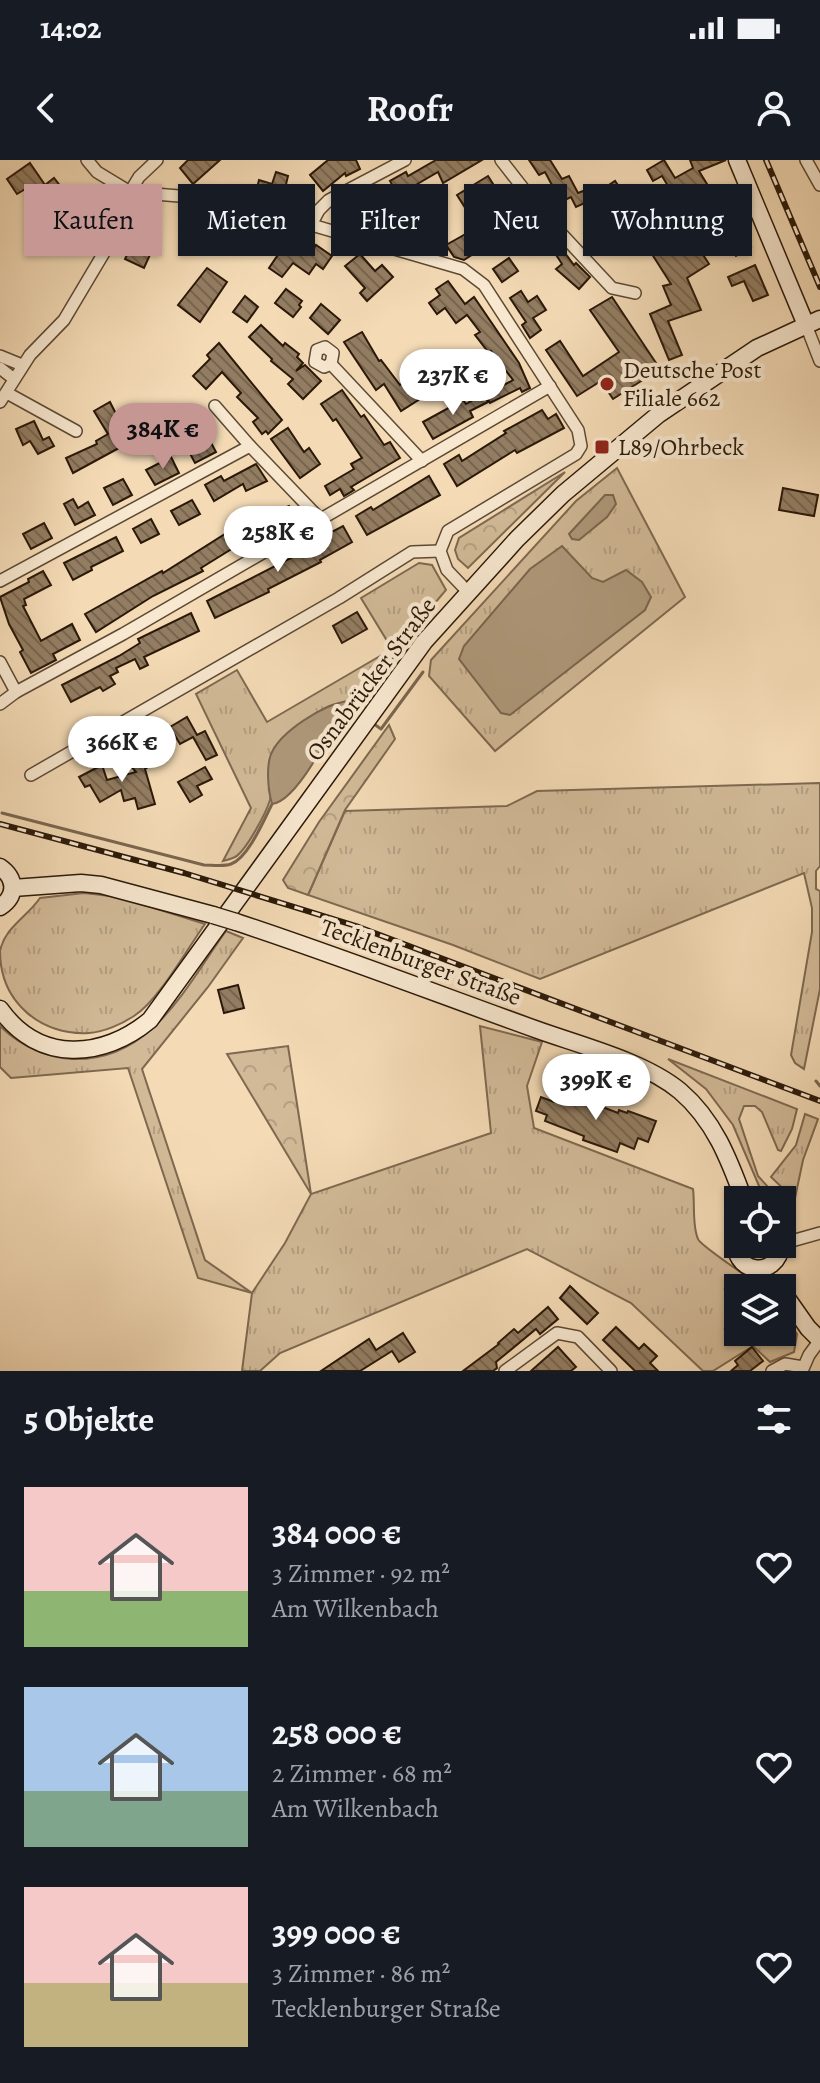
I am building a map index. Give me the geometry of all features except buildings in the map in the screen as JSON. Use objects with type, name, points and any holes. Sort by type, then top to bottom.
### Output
[{"type":"main road","points":[[737,160],[813,322]]},
{"type":"main road","name":"Osnabrücker Straße","points":[[0,1009],[9,1022],[24,1033],[61,1049],[85,1050],[109,1046],[132,1035],[150,1020],[424,642],[468,592],[563,494],[628,438],[757,348],[813,322]]},
{"type":"main road","points":[[0,867],[9,873],[13,888],[10,898],[0,907]]},
{"type":"main road","name":"Tecklenburger Straße","points":[[13,888],[81,883],[101,885],[213,915],[576,1044],[654,1075],[677,1088],[713,1128],[738,1186]]},
{"type":"main road","points":[[740,1258],[754,1269],[769,1267],[777,1258]]},
{"type":"main road","points":[[769,1267],[773,1274]]},
{"type":"main road","points":[[796,1309],[820,1340]]},
{"type":"street","points":[[87,160],[97,172],[117,184]]},
{"type":"street","points":[[135,184],[157,160]]},
{"type":"street","points":[[315,218],[329,200],[405,160]]},
{"type":"street","points":[[501,160],[544,215],[612,288],[635,293]]},
{"type":"street","points":[[806,160],[820,185]]},
{"type":"street","points":[[315,226],[463,269],[484,285],[581,436],[581,446],[576,454],[448,531],[440,551],[447,570],[468,592]]},
{"type":"street","points":[[76,431],[3,398],[22,365],[64,320],[102,256]]},
{"type":"street","points":[[813,322],[820,361]]},
{"type":"street","points":[[0,356],[22,365]]},
{"type":"street","points":[[331,364],[422,461]]},
{"type":"street","points":[[0,368],[14,379]]},
{"type":"street","points":[[0,704],[550,386]]},
{"type":"street","points":[[215,406],[321,520]]},
{"type":"street","points":[[0,581],[250,446]]},
{"type":"street","points":[[31,775],[312,614],[412,552],[440,551]]},
{"type":"street","points":[[0,662],[16,692]]},
{"type":"street","points":[[796,1240],[820,1233]]},
{"type":"street","points":[[505,1371],[557,1333],[578,1337],[611,1371]]},
{"type":"street","points":[[772,1371],[785,1364],[803,1369],[820,1340]]},
{"type":"green space","points":[[617,468],[685,597],[495,751],[429,676],[431,660],[576,501]]},
{"type":"green space","points":[[565,472],[468,568],[458,559],[455,550],[459,538]]},
{"type":"green space","points":[[419,563],[432,565],[446,590],[413,629],[360,706],[339,703],[328,706],[279,742],[271,759],[271,793],[264,814],[239,853],[223,861],[251,808],[196,694],[237,670],[267,722],[392,649],[361,598]]},
{"type":"green space","points":[[389,725],[395,739],[345,810],[308,895],[288,888],[283,880],[319,822]]},
{"type":"green space","points":[[820,783],[820,866],[816,871],[816,889],[820,891],[820,989],[804,1069],[795,1063],[791,1055],[812,932],[812,908],[804,873],[540,979],[308,895],[345,811],[507,806],[537,791]]},
{"type":"green space","points":[[84,893],[119,897],[205,924],[163,986],[143,1008],[118,1025],[89,1033],[55,1029],[27,1013],[7,986],[0,951],[11,929],[40,898]]},
{"type":"green space","points":[[226,931],[243,938],[142,1069],[205,1260],[252,1293],[198,1278],[128,1068],[11,1078],[0,1067],[0,1026],[33,1049],[62,1058],[100,1057],[124,1048],[145,1035],[163,1018]]},
{"type":"green space","points":[[480,1026],[542,1042],[527,1086],[534,1128],[693,1189],[698,1239],[743,1274],[724,1274],[724,1346],[753,1346],[713,1371],[703,1371],[631,1303],[527,1249],[280,1353],[260,1371],[242,1371],[252,1293],[285,1243],[311,1194],[491,1133]]},
{"type":"green space","points":[[288,1046],[311,1194],[227,1054]]},
{"type":"green space","points":[[668,1059],[797,1109],[792,1129],[781,1151],[762,1112],[755,1106],[744,1106],[739,1119],[758,1176],[767,1186],[759,1186],[733,1125],[706,1089]]},
{"type":"green space","points":[[805,1114],[818,1119],[803,1160],[796,1193],[796,1186],[780,1186],[771,1177],[796,1145]]},
{"type":"green space","points":[[753,1346],[795,1346],[794,1352],[770,1362]]},
{"type":"shaded area","points":[[605,495],[613,495],[616,504],[607,517],[579,540],[572,539],[569,534]]},
{"type":"shaded area","points":[[562,546],[592,578],[603,582],[626,570],[642,582],[651,597],[645,610],[510,715],[501,713],[459,659],[464,646],[530,569]]},
{"type":"shaded area","points":[[347,701],[352,708],[340,711],[302,779],[282,800],[272,804],[268,765],[276,745],[304,720]]},
{"type":"waterway","points":[[374,724],[381,729],[423,672]]},
{"type":"waterway","points":[[352,708],[358,713]]},
{"type":"waterway","points":[[2,813],[204,865],[221,866],[231,864],[243,854],[272,804]]},
{"type":"waterway","points":[[816,1081],[820,1086]]},
{"type":"railway","points":[[766,160],[820,287]]},
{"type":"railway","points":[[0,824],[184,873],[356,926],[820,1101]]},
{"type":"place","name":"Deutsche Post Filiale 662","points":[[607,384]]},
{"type":"place","name":"L89/Ohrbeck","points":[[602,447]]}]
